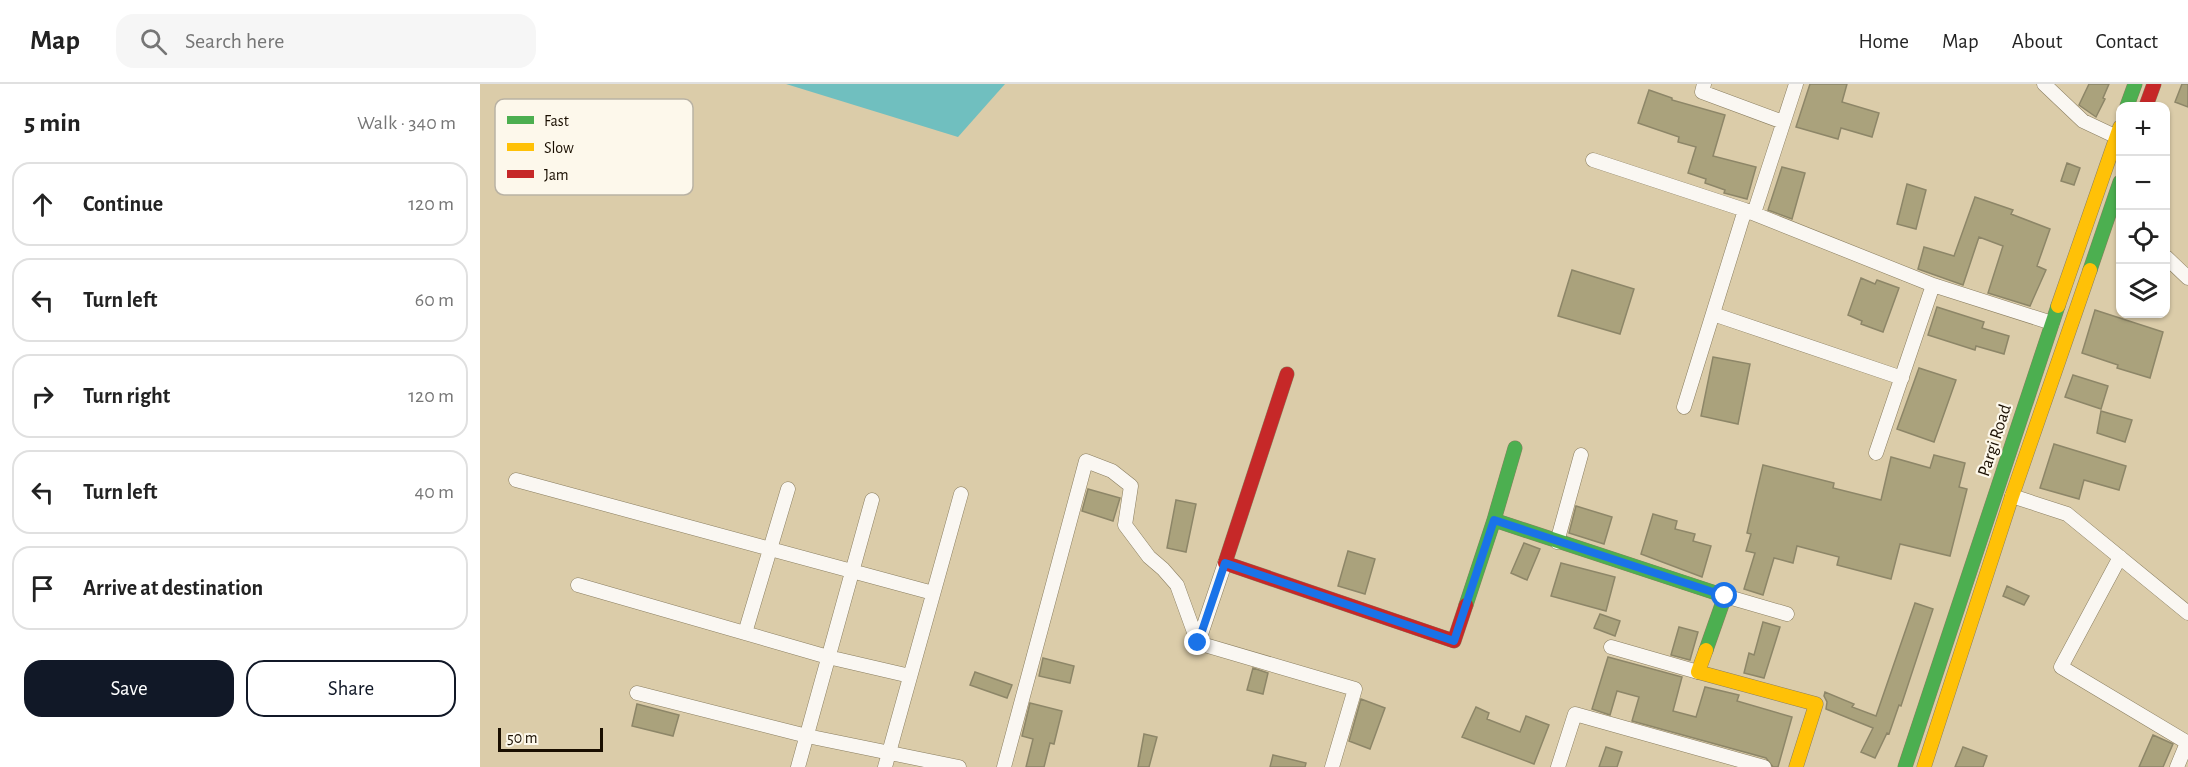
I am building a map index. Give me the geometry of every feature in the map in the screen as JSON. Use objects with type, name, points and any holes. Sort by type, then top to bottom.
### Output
[{"type":"main road","points":[[2128,102],[2135,84]]},
{"type":"main road","points":[[2147,102],[2154,84]]},
{"type":"main road","name":"Pargi Road","points":[[1905,767],[2052,323],[2116,141]]},
{"type":"main road","name":"Pargi Road","points":[[1923,767],[2012,496],[2116,211]]},
{"type":"main road","points":[[1287,374],[1225,563],[1454,641],[1515,448]]},
{"type":"main road","points":[[1494,520],[1725,596],[1698,672],[1816,704],[1796,767]]},
{"type":"street","points":[[1704,84],[1702,92],[1783,122]]},
{"type":"street","points":[[1684,407],[1713,314],[1796,84]]},
{"type":"street","points":[[2044,84],[2083,121],[2116,131]]},
{"type":"street","points":[[1593,160],[1749,212],[1933,285],[2052,323]]},
{"type":"street","points":[[2170,261],[2188,278]]},
{"type":"street","points":[[1876,453],[1933,285]]},
{"type":"street","points":[[1713,314],[1902,378]]},
{"type":"street","points":[[1557,542],[1581,455]]},
{"type":"street","points":[[1004,767],[1086,461],[1112,471],[1131,486],[1125,525],[1149,557],[1177,585],[1198,643]]},
{"type":"street","points":[[516,480],[933,592]]},
{"type":"street","points":[[745,633],[788,489]]},
{"type":"street","points":[[885,767],[961,494]]},
{"type":"street","points":[[2012,496],[2067,514],[2188,613]]},
{"type":"street","points":[[798,767],[872,500]]},
{"type":"street","points":[[2120,557],[2061,667],[2188,743],[2177,767]]},
{"type":"street","points":[[1198,643],[1225,563]]},
{"type":"street","points":[[578,585],[828,657],[910,676]]},
{"type":"street","points":[[1725,596],[1787,614]]},
{"type":"street","points":[[1198,643],[1355,689],[1332,767]]},
{"type":"street","points":[[1611,647],[1698,672]]},
{"type":"street","points":[[637,693],[807,736],[959,767]]},
{"type":"street","points":[[1558,767],[1575,714],[1764,767]]},
{"type":"water","points":[[786,84],[1005,84],[958,137]]},
{"type":"building","points":[[1810,84],[1847,84],[1842,102],[1879,113],[1872,137],[1841,128],[1838,139],[1796,127]]},
{"type":"building","points":[[2089,84],[2109,84],[2096,117],[2079,105]]},
{"type":"building","points":[[2182,84],[2188,84],[2188,107],[2175,102]]},
{"type":"building","points":[[1649,90],[1672,98],[1672,100],[1725,115],[1713,156],[1756,167],[1747,199],[1724,193],[1725,190],[1705,183],[1706,179],[1688,173],[1696,147],[1678,142],[1679,137],[1638,123]]},
{"type":"building","points":[[2067,163],[2080,168],[2074,185],[2061,181]]},
{"type":"building","points":[[1782,167],[1805,173],[1792,219],[1768,210]]},
{"type":"building","points":[[1907,184],[1926,190],[1916,229],[1897,224]]},
{"type":"building","points":[[1975,197],[2013,210],[2011,214],[2050,229],[2037,266],[2046,270],[2030,306],[1988,293],[2003,246],[1979,237],[1963,285],[1918,269],[1924,247],[1954,256]]},
{"type":"building","points":[[1572,270],[1634,289],[1620,334],[1558,316]]},
{"type":"building","points":[[1861,278],[1875,284],[1877,280],[1899,288],[1883,332],[1861,324],[1862,321],[1848,315]]},
{"type":"building","points":[[1937,307],[1984,322],[1982,328],[2009,336],[2004,354],[1976,346],[1975,350],[1928,335]]},
{"type":"building","points":[[2095,310],[2163,332],[2150,378],[2117,368],[2118,365],[2082,353]]},
{"type":"building","points":[[1713,357],[1750,364],[1738,424],[1701,416]]},
{"type":"building","points":[[1919,368],[1956,380],[1934,442],[1897,429]]},
{"type":"building","points":[[2073,375],[2108,386],[2101,409],[2065,397]]},
{"type":"building","points":[[2101,411],[2132,420],[2125,442],[2097,433]]},
{"type":"building","points":[[2054,444],[2126,466],[2119,490],[2084,480],[2079,499],[2040,488]]},
{"type":"building","points":[[1934,455],[1965,463],[1959,487],[1967,489],[1950,556],[1900,544],[1891,579],[1837,565],[1839,557],[1797,546],[1793,563],[1774,558],[1763,595],[1744,589],[1755,553],[1746,551],[1751,534],[1747,533],[1763,465],[1834,483],[1833,488],[1881,500],[1891,457],[1930,468]]},
{"type":"building","points":[[1088,489],[1120,498],[1113,521],[1082,511]]},
{"type":"building","points":[[1176,500],[1196,504],[1186,552],[1167,548]]},
{"type":"building","points":[[1576,506],[1612,517],[1604,544],[1569,533]]},
{"type":"building","points":[[1653,514],[1677,521],[1675,529],[1695,534],[1693,541],[1711,546],[1702,577],[1641,554]]},
{"type":"building","points":[[1524,543],[1540,549],[1527,580],[1511,573]]},
{"type":"building","points":[[1348,551],[1375,559],[1365,594],[1338,586]]},
{"type":"building","points":[[1561,563],[1615,577],[1606,611],[1551,596]]},
{"type":"building","points":[[2007,586],[2029,596],[2024,605],[2003,596]]},
{"type":"building","points":[[1915,603],[1933,609],[1901,706],[1899,705],[1889,734],[1887,733],[1875,758],[1861,752],[1873,728],[1826,709],[1825,692],[1854,704],[1852,707],[1876,716]]},
{"type":"building","points":[[1600,614],[1620,621],[1615,636],[1594,628]]},
{"type":"building","points":[[1763,622],[1780,627],[1764,678],[1744,673],[1749,653],[1754,655]]},
{"type":"building","points":[[1679,627],[1698,632],[1690,660],[1671,655]]},
{"type":"building","points":[[1608,657],[1682,677],[1673,711],[1696,717],[1705,687],[1739,695],[1737,701],[1792,717],[1778,767],[1773,767],[1766,758],[1632,721],[1639,697],[1617,691],[1610,715],[1592,709]]},
{"type":"building","points":[[1043,658],[1074,666],[1070,683],[1039,676]]},
{"type":"building","points":[[1253,668],[1268,673],[1263,694],[1247,690]]},
{"type":"building","points":[[975,672],[1012,685],[1007,698],[970,685]]},
{"type":"building","points":[[1361,699],[1385,708],[1370,749],[1349,741]]},
{"type":"building","points":[[1030,703],[1062,711],[1054,744],[1050,743],[1044,767],[1026,767],[1033,739],[1022,736]]},
{"type":"building","points":[[637,704],[679,715],[673,736],[632,726]]},
{"type":"building","points":[[1476,707],[1489,713],[1487,719],[1520,732],[1526,716],[1549,725],[1534,764],[1462,737]]},
{"type":"building","points":[[1144,734],[1157,737],[1149,767],[1138,767]]},
{"type":"building","points":[[2153,735],[2173,744],[2163,767],[2139,767]]},
{"type":"building","points":[[1606,747],[1622,752],[1617,767],[1599,767]]},
{"type":"building","points":[[1963,747],[1987,756],[1983,767],[1955,767]]},
{"type":"building","points":[[1273,755],[1306,763],[1305,767],[1270,767]]},
{"type":"traffic: fast","points":[[2128,102],[2135,84]]},
{"type":"traffic: fast","points":[[2090,270],[2116,194]]},
{"type":"traffic: fast","points":[[1905,767],[2058,306]]},
{"type":"traffic: fast","points":[[1515,448],[1494,520],[1725,596],[1706,650]]},
{"type":"traffic: fast","points":[[1466,605],[1494,520]]},
{"type":"traffic: slow","points":[[2058,306],[2116,139]]},
{"type":"traffic: slow","points":[[1924,767],[2012,496],[2090,270]]},
{"type":"traffic: slow","points":[[1706,650],[1698,672],[1816,704],[1796,767]]},
{"type":"traffic: jam","points":[[2147,102],[2154,84]]},
{"type":"traffic: jam","points":[[1287,374],[1225,563],[1454,641],[1466,605]]},
{"type":"route","points":[[1198,643],[1225,563],[1454,641],[1494,520],[1725,596]]}]
